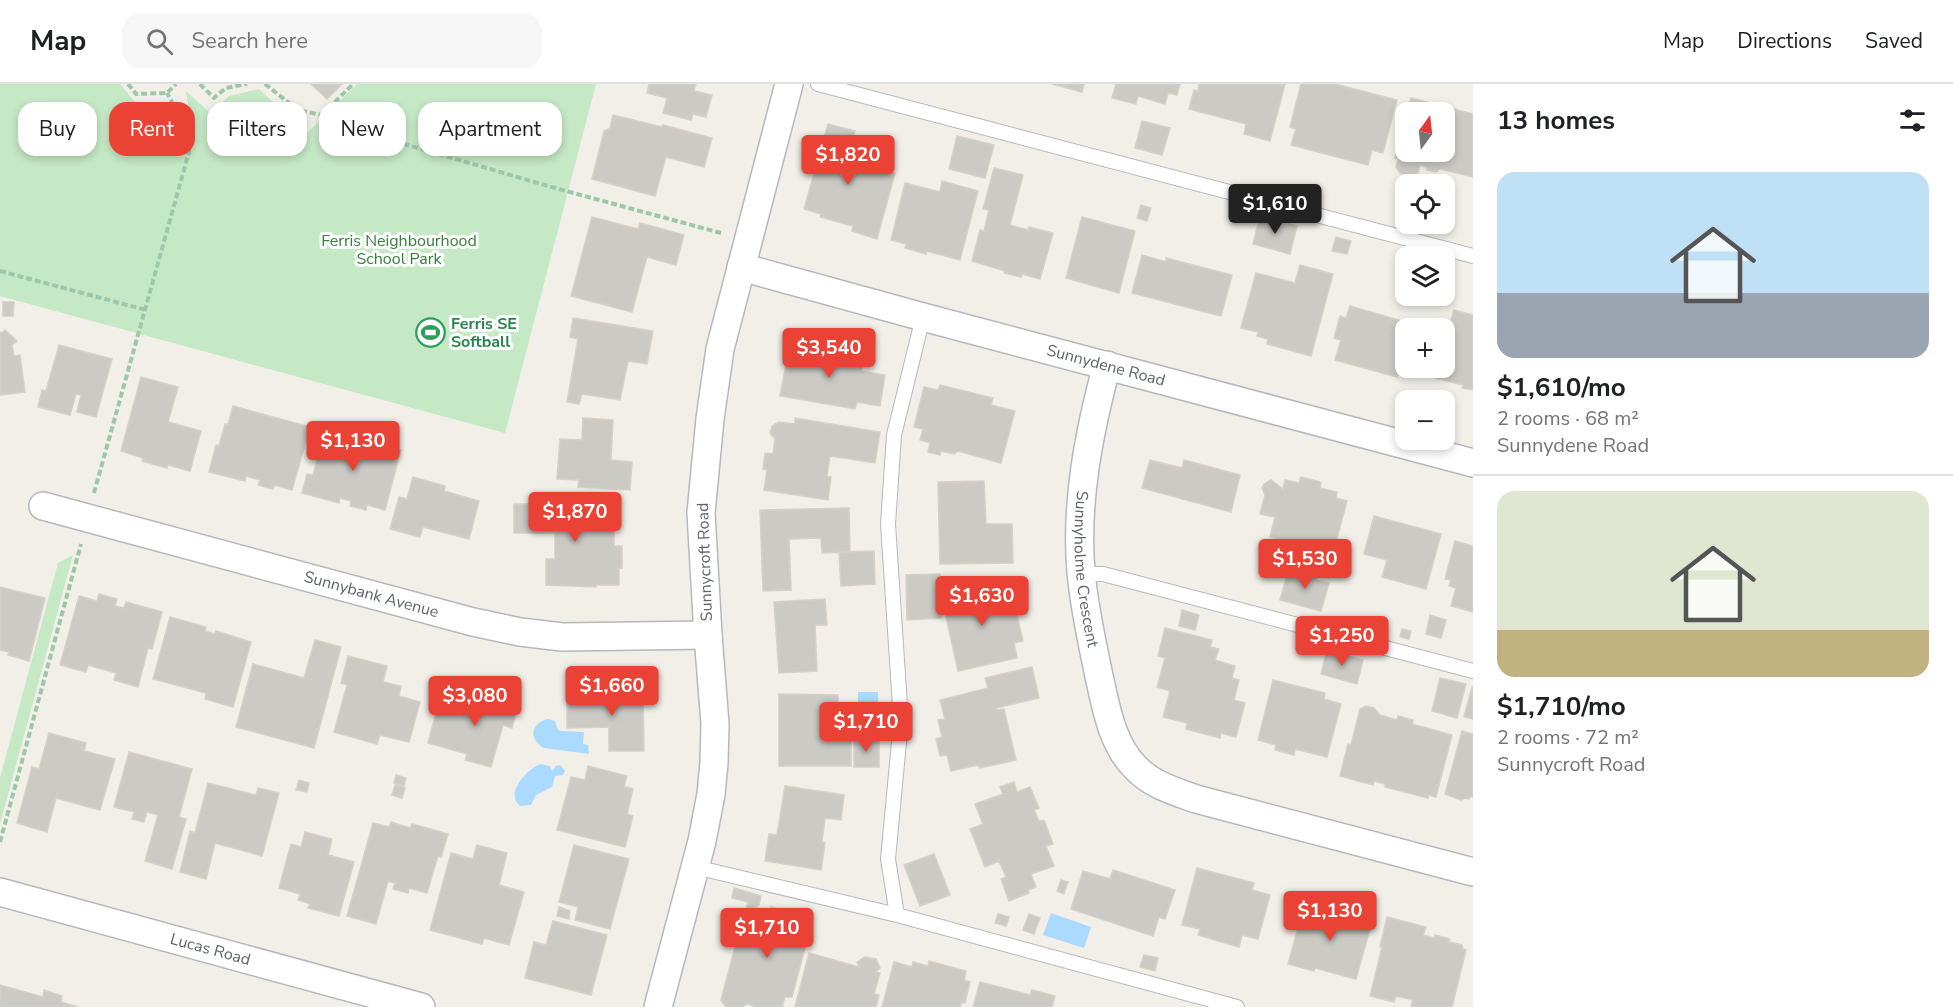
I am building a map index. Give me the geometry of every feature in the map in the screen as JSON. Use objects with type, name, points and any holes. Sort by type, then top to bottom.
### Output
[{"type":"street","name":"Sunnycroft Road","points":[[658,1007],[695,867],[711,794],[714,763],[715,724],[700,513],[710,419],[720,350],[789,84]]},
{"type":"street","name":"Sunnydene Road","points":[[741,267],[1473,463]]},
{"type":"street","name":"Sunnyholme Crescent","points":[[1107,365],[1091,434],[1084,482],[1081,513],[1081,574],[1093,649],[1110,722],[1129,773],[1196,799],[1473,872]]},
{"type":"street","name":"Sunnybank Avenue","points":[[44,506],[462,619],[520,632],[562,636],[708,635]]},
{"type":"street","name":"Lucas Road","points":[[0,892],[421,1007]]},
{"type":"lane","points":[[818,84],[1473,256]]},
{"type":"lane","points":[[897,915],[888,859],[901,720],[888,524],[894,435],[923,317]]},
{"type":"lane","points":[[1081,574],[1103,574],[1473,671]]},
{"type":"lane","points":[[695,867],[897,915],[1237,1007]]},
{"type":"path","points":[[128,84],[136,94],[167,93],[176,84]]},
{"type":"path","points":[[200,84],[214,98],[226,88],[247,84]]},
{"type":"path","points":[[265,84],[298,110],[319,114]]},
{"type":"path","points":[[335,102],[353,84]]},
{"type":"path","points":[[0,842],[190,148],[189,134],[167,93]]},
{"type":"path","points":[[406,145],[555,188],[748,240]]},
{"type":"path","points":[[0,271],[146,310]]},
{"type":"green space","name":"Ferris Neighbourhood School Park","points":[[0,84],[120,84],[137,102],[109,102],[109,156],[195,156],[195,102],[188,102],[186,91],[207,110],[207,156],[307,156],[307,133],[319,121],[319,156],[406,156],[406,102],[339,102],[357,84],[596,84],[505,433],[0,296]]},
{"type":"green space","name":"Ferris Neighbourhood School Park","points":[[259,89],[273,102],[223,102],[229,96]]},
{"type":"green space","points":[[73,555],[0,824],[0,778],[58,563]]},
{"type":"water","points":[[858,692],[878,692],[878,733],[858,733]]},
{"type":"water","points":[[548,719],[555,721],[558,730],[584,732],[583,744],[588,745],[589,754],[544,748],[539,744],[534,736],[535,728]]},
{"type":"water","points":[[540,764],[550,766],[552,771],[560,765],[565,771],[563,775],[555,776],[552,787],[536,795],[531,805],[520,806],[515,795],[519,782],[529,771]]},
{"type":"water","points":[[1051,913],[1091,927],[1084,948],[1043,935]]},
{"type":"building","points":[[311,84],[342,84],[327,99]]},
{"type":"building","points":[[649,84],[696,84],[694,91],[712,95],[706,117],[693,114],[691,120],[663,113],[667,98],[647,93]]},
{"type":"building","points":[[1052,84],[1084,84],[1082,92]]},
{"type":"building","points":[[1116,84],[1180,84],[1177,95],[1168,93],[1165,104],[1138,96],[1136,104],[1112,98]]},
{"type":"building","points":[[1199,84],[1285,84],[1270,141],[1244,134],[1246,124],[1189,109],[1194,90],[1198,91]]},
{"type":"building","points":[[1301,84],[1335,84],[1397,100],[1383,153],[1372,150],[1368,165],[1291,145],[1296,129],[1290,127]]},
{"type":"building","points":[[1411,98],[1426,102],[1410,102]]},
{"type":"building","points":[[1455,109],[1473,114],[1473,177],[1440,169],[1436,172],[1427,170],[1426,167],[1420,165],[1418,173],[1404,174],[1396,167],[1397,162],[1455,162]]},
{"type":"building","points":[[613,115],[712,138],[704,167],[666,157],[655,196],[592,179],[604,131],[610,128]]},
{"type":"building","points":[[1142,121],[1170,128],[1162,155],[1135,148]]},
{"type":"building","points":[[828,124],[855,131],[846,164],[852,160],[858,162],[862,169],[874,172],[875,168],[895,173],[877,239],[852,231],[853,226],[820,217],[821,214],[804,209]]},
{"type":"building","points":[[957,136],[994,145],[985,178],[949,169]]},
{"type":"building","points":[[994,168],[1023,175],[1010,225],[1053,233],[1040,279],[1022,274],[1021,277],[1004,273],[1005,271],[972,261],[980,230],[984,231],[989,210],[983,209]]},
{"type":"building","points":[[942,181],[978,191],[960,260],[905,248],[906,244],[891,240],[905,183],[940,192]]},
{"type":"building","points":[[1141,205],[1151,208],[1147,221],[1137,218]]},
{"type":"building","points":[[1260,216],[1297,226],[1290,254],[1253,244]]},
{"type":"building","points":[[592,217],[638,229],[640,223],[684,235],[676,265],[647,257],[632,312],[571,296]]},
{"type":"building","points":[[1082,217],[1135,231],[1119,293],[1066,278]]},
{"type":"building","points":[[1336,237],[1351,241],[1347,254],[1332,251]]},
{"type":"building","points":[[1142,255],[1166,262],[1166,258],[1232,275],[1221,316],[1132,293]]},
{"type":"building","points":[[1300,265],[1333,274],[1311,356],[1267,344],[1268,339],[1257,336],[1258,332],[1241,328],[1256,273],[1295,283]]},
{"type":"building","points":[[3,302],[14,302],[13,316],[3,316]]},
{"type":"building","points":[[1350,306],[1395,319],[1395,376],[1335,360],[1341,340],[1334,338],[1340,316],[1346,318]]},
{"type":"building","points":[[1454,310],[1473,315],[1473,390],[1435,378],[1455,378],[1455,318],[1452,318]]},
{"type":"building","points":[[573,318],[653,331],[647,364],[628,361],[620,400],[582,394],[579,404],[567,402],[578,339],[570,337]]},
{"type":"building","points":[[5,330],[17,341],[12,345],[14,356],[20,355],[25,392],[0,395],[0,332]]},
{"type":"building","points":[[790,343],[839,351],[838,361],[863,365],[861,371],[885,375],[880,406],[857,402],[855,409],[780,396]]},
{"type":"building","points":[[59,345],[112,359],[96,417],[77,412],[81,395],[76,394],[70,415],[38,407],[42,390],[46,391]]},
{"type":"building","points":[[141,377],[178,387],[168,422],[201,431],[190,471],[142,461],[143,458],[121,451]]},
{"type":"building","points":[[940,385],[993,398],[991,405],[1015,411],[1001,463],[958,451],[954,454],[941,451],[940,455],[928,452],[930,443],[920,440],[923,429],[914,427],[924,387],[938,390]]},
{"type":"building","points":[[233,406],[310,427],[292,490],[275,485],[273,489],[258,485],[260,480],[246,476],[245,481],[209,472],[216,445],[219,446]]},
{"type":"building","points":[[583,418],[613,420],[611,460],[632,462],[630,490],[578,487],[579,480],[557,479],[560,439],[582,440]]},
{"type":"building","points":[[795,418],[880,432],[875,463],[830,456],[827,476],[831,477],[828,500],[764,490],[767,470],[763,469],[765,453],[773,454],[775,439],[770,433],[772,426],[779,422],[795,424]]},
{"type":"building","points":[[325,430],[401,450],[385,510],[367,505],[366,510],[350,506],[351,501],[340,498],[339,503],[302,493],[307,474],[313,475]]},
{"type":"building","points":[[1150,460],[1182,468],[1184,460],[1240,475],[1231,512],[1142,488]]},
{"type":"building","points":[[413,477],[445,486],[444,491],[479,501],[469,539],[423,527],[420,537],[390,529],[399,497],[407,499]]},
{"type":"building","points":[[1301,477],[1321,482],[1320,488],[1337,492],[1336,498],[1347,501],[1334,549],[1331,548],[1332,555],[1326,563],[1317,564],[1311,557],[1310,560],[1280,553],[1283,541],[1270,537],[1275,517],[1260,514],[1265,495],[1262,488],[1264,484],[1271,480],[1283,489],[1285,480],[1299,483]]},
{"type":"building","points":[[984,481],[986,524],[1012,524],[1013,563],[940,564],[938,482]]},
{"type":"building","points":[[514,504],[614,508],[614,546],[622,546],[619,585],[596,585],[596,587],[546,585],[546,559],[555,559],[555,533],[514,533]]},
{"type":"building","points":[[849,508],[850,552],[822,553],[821,538],[789,539],[791,590],[763,591],[760,510]]},
{"type":"building","points":[[1374,516],[1441,534],[1426,589],[1382,577],[1387,560],[1364,554]]},
{"type":"building","points":[[1455,541],[1473,546],[1473,612],[1451,606],[1456,588],[1449,586],[1451,580],[1445,579]]},
{"type":"building","points":[[874,551],[875,584],[841,586],[839,552]]},
{"type":"building","points":[[1302,568],[1319,572],[1316,580],[1329,583],[1321,611],[1280,600],[1288,571],[1300,575]]},
{"type":"building","points":[[940,574],[941,618],[907,620],[906,575]]},
{"type":"building","points":[[976,586],[978,596],[1011,589],[1023,641],[1014,643],[1017,658],[958,671],[941,594]]},
{"type":"building","points":[[0,587],[45,598],[29,661],[8,655],[9,652],[0,650]]},
{"type":"building","points":[[99,594],[117,599],[115,606],[124,608],[126,602],[162,612],[152,649],[148,648],[138,687],[114,680],[116,673],[88,665],[86,672],[60,665],[79,596],[97,601]]},
{"type":"building","points":[[825,599],[827,625],[815,625],[817,671],[779,673],[774,602]]},
{"type":"building","points":[[1182,610],[1199,615],[1195,630],[1179,626]]},
{"type":"building","points":[[1430,615],[1446,620],[1441,638],[1426,634]]},
{"type":"building","points":[[170,617],[206,627],[205,631],[215,634],[216,631],[251,642],[233,707],[205,699],[206,693],[153,679]]},
{"type":"building","points":[[1165,628],[1212,640],[1210,647],[1219,649],[1215,660],[1235,666],[1232,678],[1239,680],[1234,700],[1245,703],[1236,737],[1221,733],[1220,738],[1186,729],[1187,723],[1163,717],[1170,691],[1157,687],[1165,658],[1158,656]]},
{"type":"building","points":[[1402,629],[1411,631],[1409,639],[1400,637]]},
{"type":"building","points":[[315,640],[341,647],[314,748],[236,727],[253,664],[304,678]]},
{"type":"building","points":[[1327,650],[1363,660],[1357,684],[1321,674]]},
{"type":"building","points":[[348,656],[387,666],[383,682],[401,686],[399,696],[420,702],[409,742],[380,735],[377,744],[334,732],[347,685],[341,683]]},
{"type":"building","points":[[1032,667],[1039,698],[996,708],[996,710],[1004,709],[1016,760],[980,768],[978,765],[951,771],[947,755],[940,756],[936,739],[942,737],[938,720],[945,719],[940,700],[988,688],[985,678]]},
{"type":"building","points":[[1440,678],[1466,684],[1457,718],[1432,711]]},
{"type":"building","points":[[1273,680],[1325,693],[1324,699],[1341,704],[1327,757],[1295,749],[1294,755],[1275,750],[1276,745],[1258,740]]},
{"type":"building","points":[[1473,687],[1473,719],[1464,717]]},
{"type":"building","points":[[487,688],[520,697],[512,728],[503,725],[491,767],[465,760],[467,754],[428,743],[438,705],[479,716]]},
{"type":"building","points":[[643,688],[644,751],[609,751],[609,727],[567,728],[567,696],[616,695],[616,689]]},
{"type":"building","points":[[779,694],[838,695],[838,732],[851,732],[851,766],[779,766]]},
{"type":"building","points":[[1366,706],[1374,708],[1380,715],[1397,720],[1398,716],[1413,720],[1412,724],[1452,735],[1436,797],[1429,795],[1428,798],[1385,787],[1385,784],[1374,781],[1373,785],[1340,776],[1360,709]]},
{"type":"building","points":[[1462,731],[1473,734],[1473,797],[1461,800],[1445,794]]},
{"type":"building","points":[[49,733],[86,743],[84,751],[115,759],[100,810],[56,798],[47,832],[17,823],[32,767],[39,769]]},
{"type":"building","points":[[854,739],[879,739],[879,767],[854,767]]},
{"type":"building","points":[[129,752],[192,769],[179,817],[186,819],[172,869],[145,861],[158,815],[147,812],[144,822],[132,819],[134,812],[114,807]]},
{"type":"building","points":[[588,766],[627,776],[624,786],[633,789],[627,814],[633,816],[625,847],[557,830],[571,777],[585,780]]},
{"type":"building","points":[[396,775],[406,778],[404,786],[394,783]]},
{"type":"building","points":[[299,780],[309,783],[307,792],[296,790]]},
{"type":"building","points":[[1014,782],[1017,792],[1030,787],[1039,808],[1034,810],[1039,821],[1044,820],[1053,844],[1046,846],[1054,866],[1031,874],[1036,887],[1028,890],[1029,893],[1009,901],[1001,879],[1006,877],[999,861],[985,867],[970,829],[983,824],[975,804],[1003,794],[1000,787]]},
{"type":"building","points":[[208,783],[256,795],[258,788],[279,793],[262,856],[215,843],[206,879],[180,872],[190,831],[195,833]]},
{"type":"building","points":[[395,785],[405,788],[402,798],[392,795]]},
{"type":"building","points":[[785,786],[844,795],[841,820],[825,818],[822,842],[825,843],[821,870],[765,861],[769,834],[777,835]]},
{"type":"building","points":[[391,822],[410,828],[412,824],[448,834],[441,857],[438,856],[427,893],[409,888],[408,893],[393,889],[395,883],[388,881],[376,924],[347,916],[373,823],[389,827]]},
{"type":"building","points":[[305,832],[332,839],[328,855],[354,862],[339,916],[308,908],[310,904],[298,900],[300,894],[279,888],[291,844],[301,847]]},
{"type":"building","points":[[477,845],[507,853],[499,885],[524,892],[509,945],[484,938],[482,944],[430,930],[451,853],[473,859]]},
{"type":"building","points":[[574,845],[629,859],[610,929],[575,920],[578,907],[559,902]]},
{"type":"building","points":[[934,854],[950,895],[920,906],[904,865]]},
{"type":"building","points":[[1197,868],[1254,883],[1252,890],[1270,895],[1258,939],[1242,935],[1239,947],[1198,935],[1200,929],[1182,925]]},
{"type":"building","points":[[1113,870],[1175,890],[1165,919],[1159,917],[1153,936],[1071,909],[1083,871],[1110,879]]},
{"type":"building","points":[[1061,880],[1068,882],[1064,894],[1057,891]]},
{"type":"building","points":[[734,888],[761,896],[759,905],[745,913],[748,902],[732,898]]},
{"type":"building","points":[[1306,899],[1331,906],[1326,924],[1345,929],[1349,911],[1373,918],[1356,979],[1315,968],[1314,971],[1288,964]]},
{"type":"building","points":[[559,907],[570,911],[569,919],[557,916]]},
{"type":"building","points":[[771,907],[813,918],[792,997],[785,997],[782,1007],[757,1007],[747,1004],[743,1007],[726,1007],[721,1000],[741,924],[751,918],[754,919],[757,908],[770,912]]},
{"type":"building","points":[[998,914],[1009,917],[1006,926],[995,923]]},
{"type":"building","points":[[1029,914],[1040,918],[1034,934],[1023,930]]},
{"type":"building","points":[[1387,917],[1426,927],[1423,935],[1450,939],[1449,942],[1462,945],[1466,950],[1452,1007],[1413,1007],[1411,1006],[1413,1000],[1396,996],[1394,1002],[1370,996]]},
{"type":"building","points":[[553,921],[607,935],[591,995],[525,978],[534,942],[546,945]]},
{"type":"building","points":[[809,953],[859,967],[857,962],[865,957],[876,959],[880,968],[876,972],[880,973],[874,994],[879,995],[876,1007],[795,1007]]},
{"type":"building","points":[[1144,955],[1158,958],[1155,971],[1140,967]]},
{"type":"building","points":[[929,961],[966,971],[964,980],[970,982],[965,1003],[962,1002],[960,1007],[882,1007],[894,962],[912,967],[913,962],[928,966]]},
{"type":"building","points":[[980,982],[1030,995],[1032,990],[1055,996],[1052,1007],[973,1007]]},
{"type":"building","points":[[0,985],[43,997],[44,990],[62,996],[61,1002],[78,1007],[0,1007]]},
{"type":"place","name":"Ferris SE Softball","points":[[430,333]]}]
